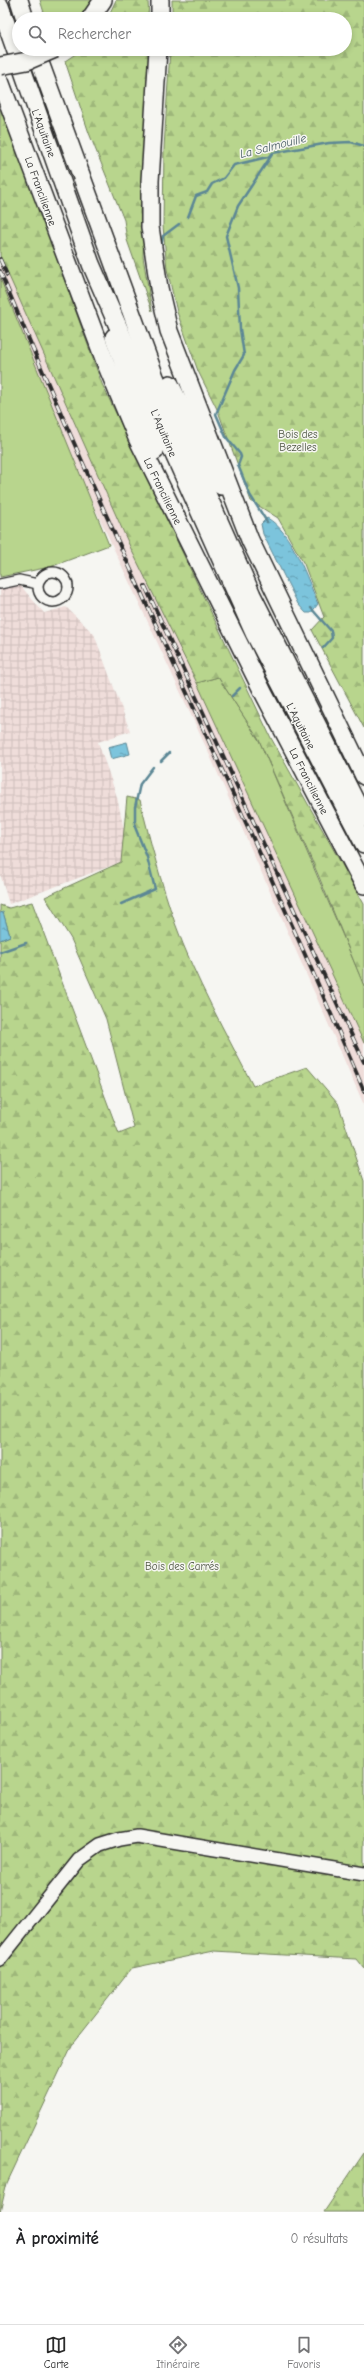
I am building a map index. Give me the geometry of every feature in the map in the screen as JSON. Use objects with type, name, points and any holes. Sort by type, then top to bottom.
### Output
[{"type":"highway","points":[[19,0],[23,12]]},
{"type":"highway","points":[[95,12],[103,0]]},
{"type":"highway","points":[[160,0],[160,12]]},
{"type":"highway","name":"L'Aquitaine","points":[[0,6],[12,40]]},
{"type":"highway","name":"L'Aquitaine","points":[[18,56],[91,264],[234,589],[307,737],[364,844]]},
{"type":"highway","name":"L'Aquitaine","points":[[38,56],[155,377],[217,519],[312,717],[364,818]]},
{"type":"highway","points":[[0,66],[27,61],[39,56]]},
{"type":"highway","points":[[158,56],[150,212],[151,242],[159,288],[177,353],[220,457],[250,540]]},
{"type":"highway","name":"La Francilienne","points":[[0,81],[120,400],[173,514],[211,586],[267,700],[364,884]]},
{"type":"highway","points":[[91,264],[133,395],[211,586]]},
{"type":"highway","points":[[126,296],[215,475],[250,540],[364,776]]},
{"type":"main road","points":[[0,1959],[79,1860],[100,1845],[119,1839],[137,1836],[364,1874]]},
{"type":"street","points":[[0,584],[19,580],[38,584]]},
{"type":"shaded area","points":[[0,242],[123,523],[358,1028],[364,1043],[364,1105],[211,758],[33,375],[0,298]]},
{"type":"shaded area","points":[[20,585],[44,613],[66,607],[94,634],[130,731],[98,742],[117,797],[125,834],[121,862],[9,904],[0,874],[0,588]]},
{"type":"green space","points":[[40,0],[93,0],[85,12],[44,12]]},
{"type":"green space","points":[[116,0],[148,0],[149,12],[110,12]]},
{"type":"green space","name":"Bois des Bezelles","points":[[172,0],[364,0],[364,728],[312,630],[324,617],[304,564],[278,518],[251,501],[218,411],[198,371],[177,312],[167,269],[163,226],[164,148],[170,56],[352,56],[352,12],[172,12]]},
{"type":"green space","points":[[72,56],[149,56],[140,213],[144,234],[143,257],[152,311],[127,240],[124,220],[89,133],[65,61]]},
{"type":"green space","points":[[0,101],[102,384],[271,738],[364,904],[364,986],[319,877],[259,740],[218,677],[197,683],[132,551],[0,256]]},
{"type":"green space","points":[[0,278],[109,545],[50,567],[0,577]]},
{"type":"green space","points":[[218,677],[259,740],[364,985],[364,1043],[197,683]]},
{"type":"green space","name":"Bois des Carrés","points":[[127,797],[140,800],[160,877],[183,944],[211,1006],[253,1086],[307,1067],[338,1103],[364,1181],[364,1969],[356,1959],[214,1951],[132,1968],[73,2043],[7,2183],[0,2212],[0,940],[10,936],[3,913],[0,913],[0,905],[9,908],[32,902],[119,1134],[134,1128],[106,1019],[71,939],[45,897],[121,862]]},
{"type":"green space","points":[[364,2153],[364,2212],[324,2212]]},
{"type":"water","points":[[267,518],[276,524],[284,533],[298,556],[318,604],[311,613],[306,613],[298,604],[263,534],[261,524]]},
{"type":"water","points":[[127,742],[130,754],[111,759],[108,747]]},
{"type":"water","points":[[3,912],[10,936],[0,940],[0,913]]},
{"type":"waterway","name":"La Salmouille","points":[[188,217],[196,196],[207,192],[212,184],[224,178],[234,165],[268,157],[273,153],[329,143],[351,142],[364,146]]},
{"type":"waterway","points":[[267,522],[250,495],[238,465],[241,457],[240,454],[226,437],[216,414],[235,370],[244,355],[240,329],[238,288],[226,236],[238,206],[273,153]]},
{"type":"waterway","name":"La Salmouille","points":[[161,247],[163,236],[179,224]]},
{"type":"waterway","points":[[311,608],[331,631],[332,638],[323,648]]},
{"type":"waterway","points":[[232,696],[240,688]]},
{"type":"waterway","points":[[161,761],[169,753]]},
{"type":"waterway","points":[[121,904],[155,889],[147,857],[135,827],[135,807],[140,784],[153,767]]},
{"type":"waterway","points":[[0,952],[26,943]]},
{"type":"railway","points":[[0,259],[7,275]]},
{"type":"railway","points":[[0,271],[89,477],[320,988],[364,1091]]},
{"type":"railway","points":[[145,586],[364,1062]]}]
